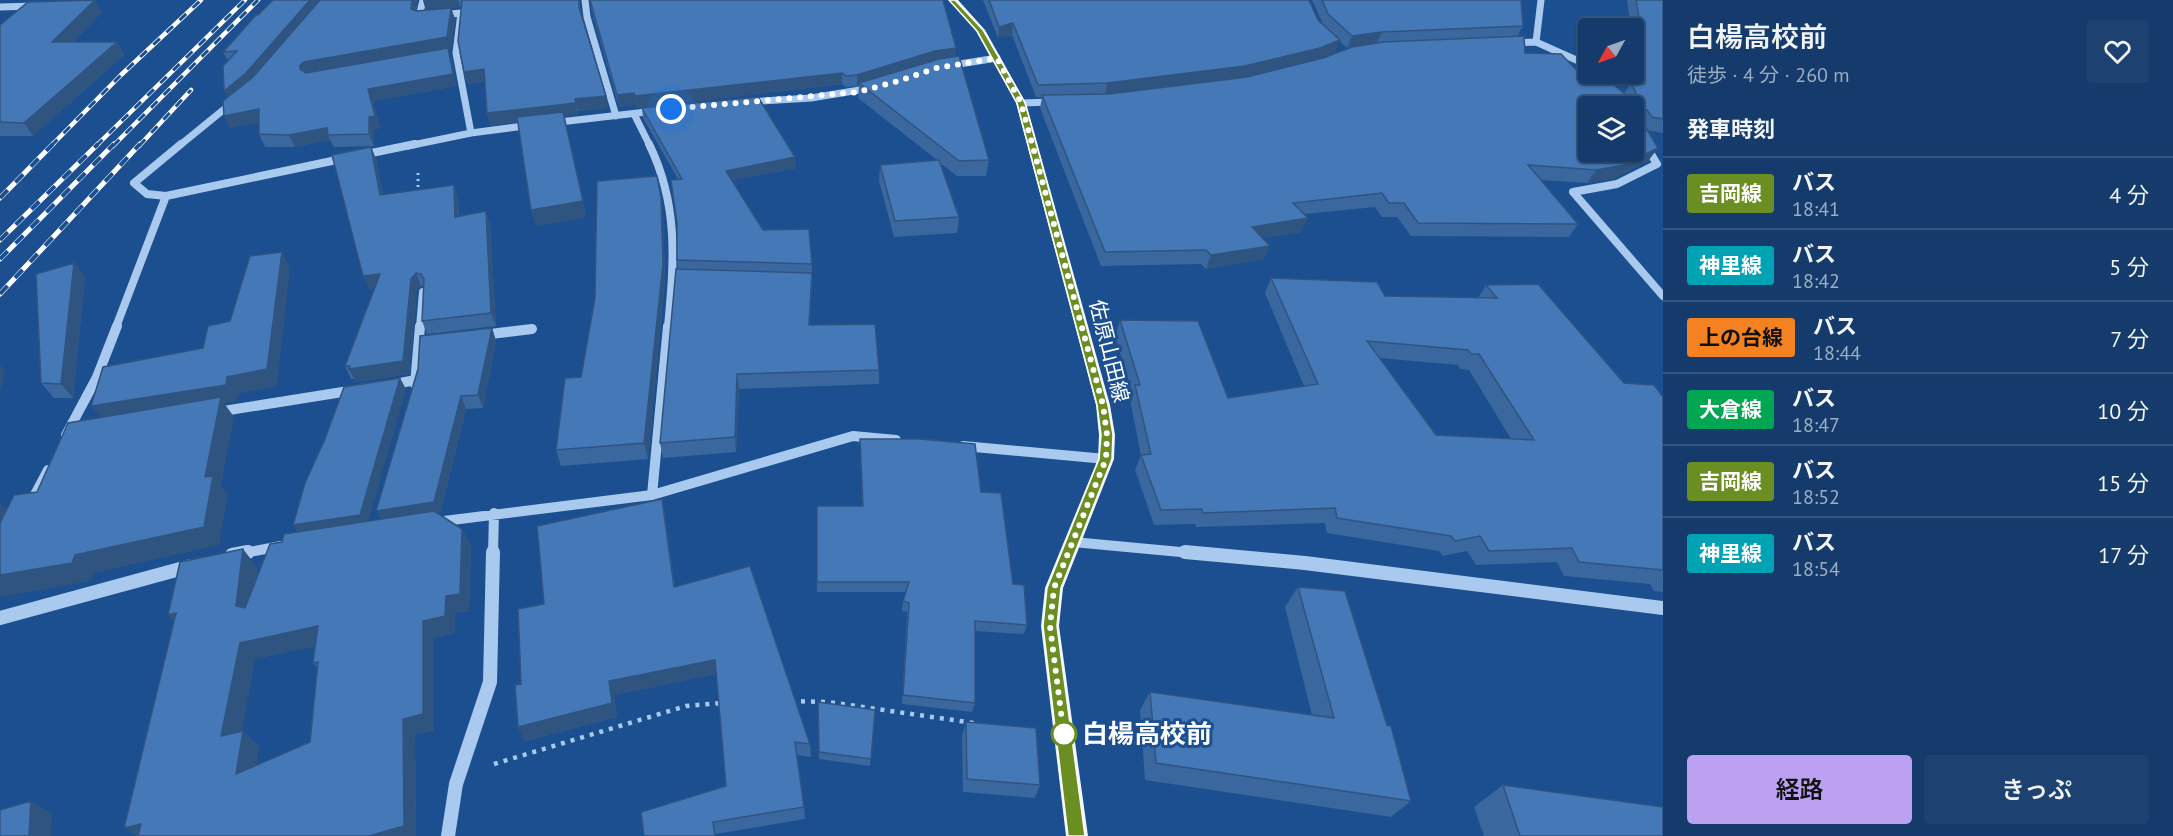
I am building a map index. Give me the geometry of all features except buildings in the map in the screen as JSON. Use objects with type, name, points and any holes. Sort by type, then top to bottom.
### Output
[{"type":"main road","name":"佐原山田線","points":[[952,0],[980,30],[1021,103],[1103,405],[1107,435],[1106,459],[1054,588],[1050,626],[1077,836]]},
{"type":"street","points":[[423,0],[419,17],[461,13],[456,53],[471,133]]},
{"type":"street","points":[[585,0],[587,17],[616,116]]},
{"type":"street","points":[[1536,42],[1541,0]]},
{"type":"street","points":[[0,7],[43,4]]},
{"type":"street","points":[[30,13],[43,4]]},
{"type":"street","points":[[1502,44],[1536,42],[1578,61]]},
{"type":"street","points":[[444,55],[456,53]]},
{"type":"street","points":[[936,68],[997,58]]},
{"type":"street","points":[[1600,84],[1611,96]]},
{"type":"street","points":[[734,103],[858,92],[880,86]]},
{"type":"street","points":[[236,100],[134,183],[147,194],[166,196],[471,133],[668,110]]},
{"type":"street","points":[[1021,103],[1057,102]]},
{"type":"street","points":[[634,114],[662,170],[672,215],[673,277],[651,495]]},
{"type":"street","points":[[1644,141],[1660,165],[1619,186],[1604,190],[1573,192],[1663,296]]},
{"type":"street","points":[[60,447],[98,377],[166,196]]},
{"type":"street","points":[[673,277],[685,277]]},
{"type":"street","points":[[381,386],[414,386],[425,341],[423,292]]},
{"type":"street","points":[[474,336],[531,329]]},
{"type":"street","points":[[206,414],[369,388]]},
{"type":"street","points":[[65,436],[77,435]]},
{"type":"street","points":[[428,523],[651,495],[853,436],[910,441]]},
{"type":"street","points":[[945,444],[1106,459]]},
{"type":"street","points":[[27,509],[54,457]]},
{"type":"street","points":[[448,836],[459,775],[490,682],[494,513]]},
{"type":"street","points":[[1073,542],[1305,563],[1663,608]]},
{"type":"street","points":[[0,618],[212,561],[296,544]]},
{"type":"path","points":[[417,196],[418,173]]},
{"type":"path","points":[[782,701],[828,702],[981,724]]},
{"type":"path","points":[[459,775],[686,706],[727,702]]},
{"type":"railway","points":[[51,146],[121,75],[201,0]]},
{"type":"railway","points":[[96,146],[245,0]]},
{"type":"railway","points":[[113,146],[258,0]]},
{"type":"railway","points":[[139,146],[191,90]]},
{"type":"railway","points":[[0,198],[53,144]]},
{"type":"railway","points":[[0,240],[98,144]]},
{"type":"railway","points":[[0,259],[114,144]]},
{"type":"railway","points":[[0,294],[140,144]]},
{"type":"bus line","name":"吉岡線","points":[[953,0],[980,30],[1021,103],[1103,405],[1107,435],[1106,459],[1054,588],[1050,626],[1077,836]]},
{"type":"place","name":"白楊高校前","points":[[1064,734]]},
{"type":"route","points":[[671,109],[858,92],[936,68],[997,58],[1021,103],[1103,405],[1107,435],[1106,459],[1054,588],[1050,626],[1064,736],[1064,734]]}]
